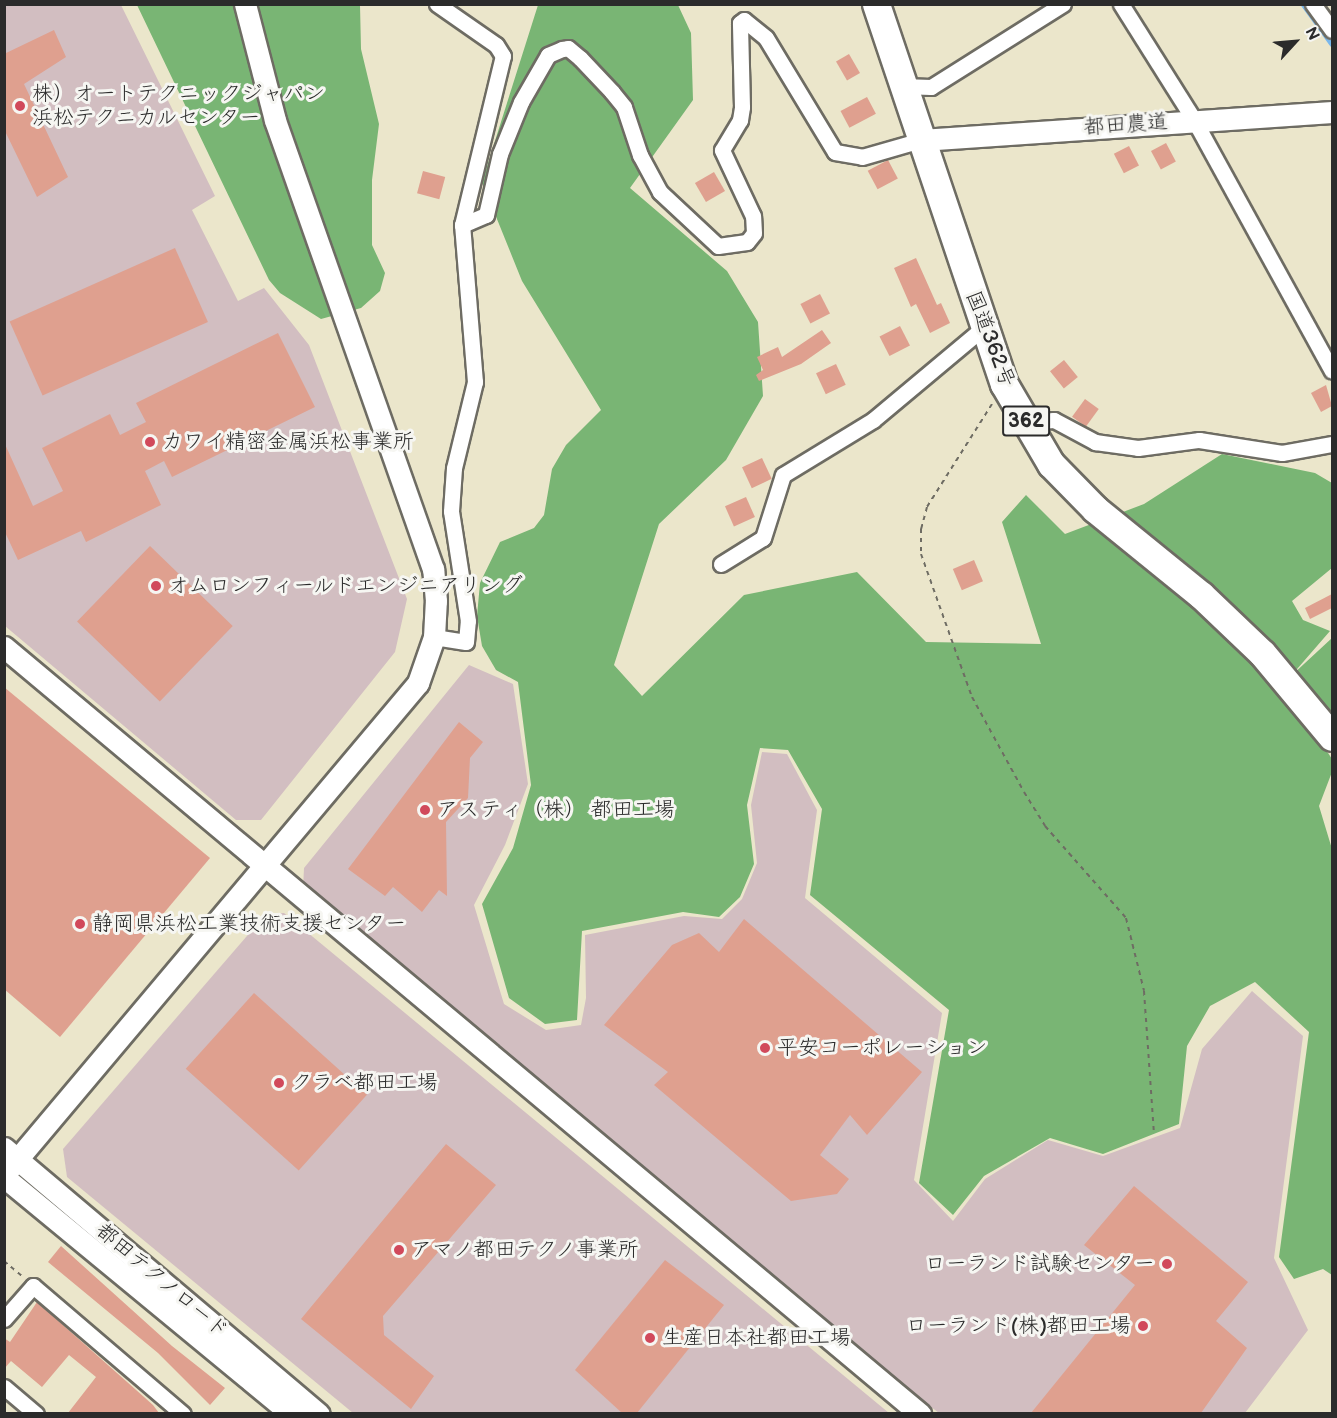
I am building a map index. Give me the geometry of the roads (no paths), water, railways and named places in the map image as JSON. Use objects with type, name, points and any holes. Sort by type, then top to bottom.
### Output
[{"type":"highway","name":"国道362号","points":[[876,4],[901,86],[1004,384],[1051,464],[1095,509],[1201,595],[1262,653],[1332,737]]},
{"type":"street","points":[[4,1176],[11,1153],[267,866],[418,682],[434,637],[436,601],[433,569],[275,120],[245,4]]},
{"type":"street","points":[[434,637],[466,642],[468,621],[451,511],[454,468],[475,382],[462,225],[503,56],[496,45],[437,4]]},
{"type":"street","points":[[901,86],[932,87],[1063,4]]},
{"type":"street","points":[[1121,4],[1194,120],[1332,371]]},
{"type":"street","points":[[1314,4],[1332,30]]},
{"type":"street","points":[[462,225],[486,215],[500,154],[534,75],[548,55],[562,49],[568,48],[580,58],[624,107],[640,155],[660,192],[718,246],[747,242],[754,233],[753,216],[722,150],[740,120],[742,107],[740,23],[744,20],[766,38],[835,152],[862,157],[921,140]]},
{"type":"street","name":"都田農道","points":[[921,140],[1332,112]]},
{"type":"street","points":[[721,564],[763,538],[783,475],[873,420],[983,328]]},
{"type":"street","points":[[1026,422],[1054,420],[1095,442],[1138,448],[1199,440],[1282,453],[1332,444]]},
{"type":"street","points":[[4,647],[920,1413]]},
{"type":"street","name":"都田テクノロード","points":[[11,1153],[319,1413]]},
{"type":"street","name":"都田テクノロード","points":[[4,1176],[291,1413]]},
{"type":"street","points":[[4,1319],[33,1286],[183,1413]]},
{"type":"street","points":[[4,1387],[36,1413]]},
{"type":"waterway","points":[[1303,4],[1332,44]]},
{"type":"place","name":"株）オートテクニックジャパン 浜松テクニカルセンター","points":[[20,106]]},
{"type":"place","name":"カワイ精密金属浜松事業所","points":[[150,442]]},
{"type":"place","name":"オムロンフィールドエンジニアリング","points":[[156,586]]},
{"type":"place","name":"アスティ（株） 都田工場","points":[[425,810]]},
{"type":"place","name":"静岡県浜松工業技術支援センター","points":[[80,924]]},
{"type":"place","name":"平安コーポレーション","points":[[765,1048]]},
{"type":"place","name":"クラベ都田工場","points":[[279,1083]]},
{"type":"place","name":"アマノ都田テクノ事業所","points":[[399,1250]]},
{"type":"place","name":"ローランド試験センター","points":[[1167,1264]]},
{"type":"place","name":"ローランド(株)都田工場","points":[[1143,1326]]},
{"type":"place","name":"生産日本社都田工場","points":[[650,1338]]}]
